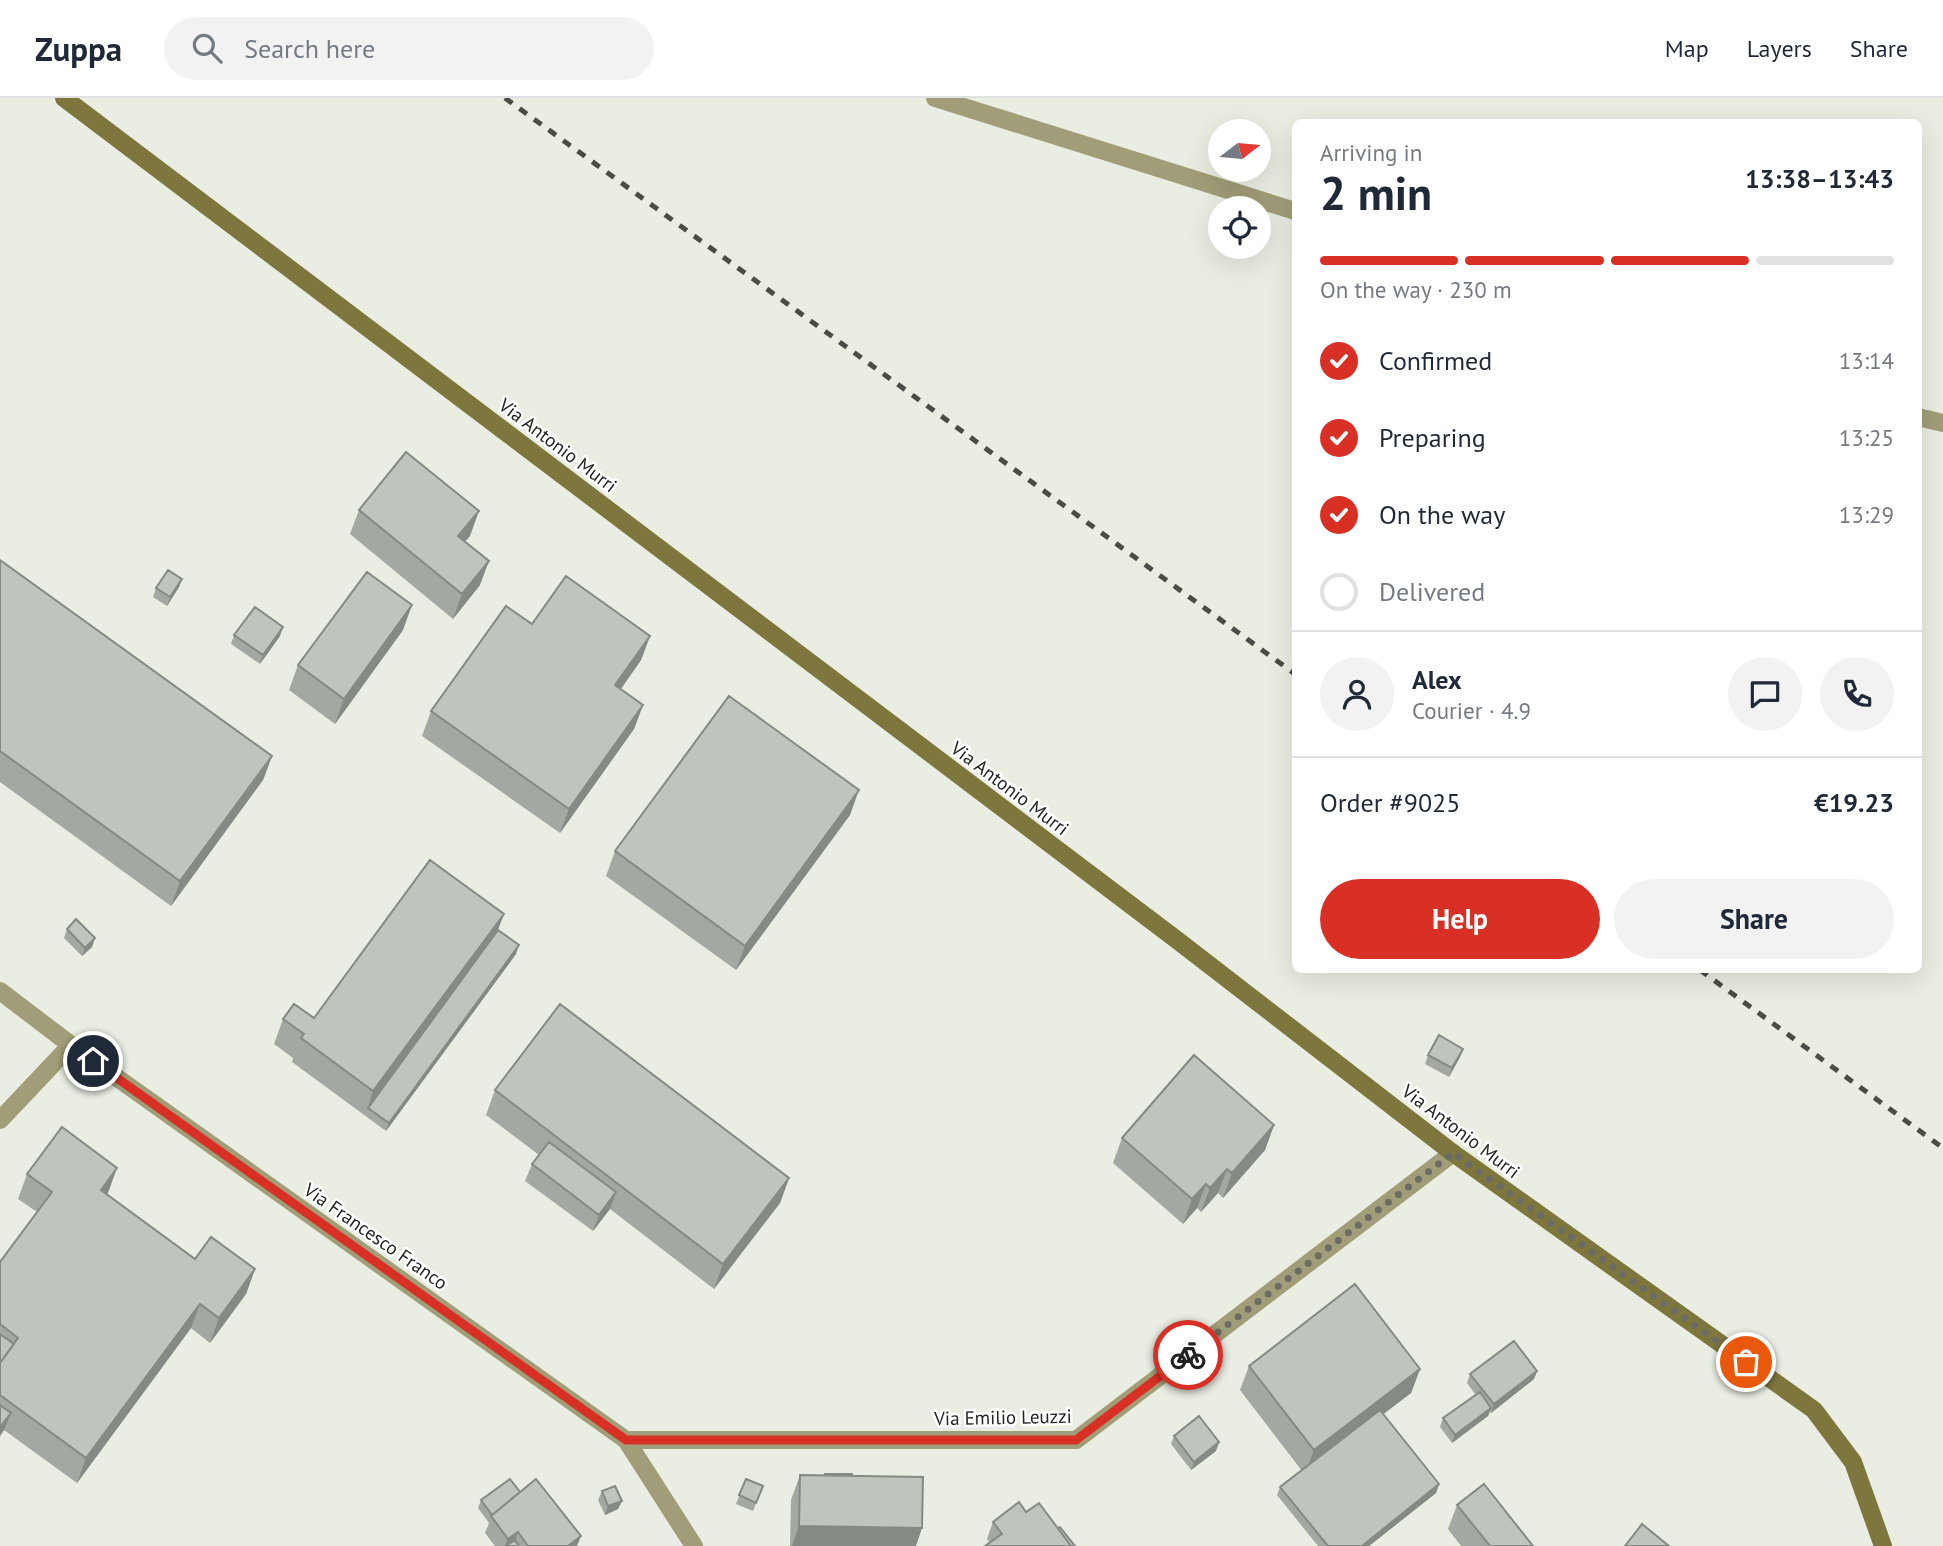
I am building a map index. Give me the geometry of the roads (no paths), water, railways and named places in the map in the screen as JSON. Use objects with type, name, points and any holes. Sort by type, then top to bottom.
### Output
[{"type":"street","name":"Via Antonio Murri","points":[[64,98],[1177,940],[1453,1153],[1814,1410],[1853,1462],[1884,1546]]},
{"type":"street","points":[[935,98],[1292,210]]},
{"type":"street","points":[[1922,418],[1943,423]]},
{"type":"street","name":"Via Francesco Franco","points":[[0,991],[71,1045],[626,1440],[694,1546]]},
{"type":"street","points":[[0,1120],[71,1045]]},
{"type":"street","name":"Via Emilio Leuzzi","points":[[626,1440],[1076,1440],[1453,1153]]},
{"type":"railway","points":[[505,98],[1292,672]]},
{"type":"railway","points":[[1704,973],[1943,1148]]}]
